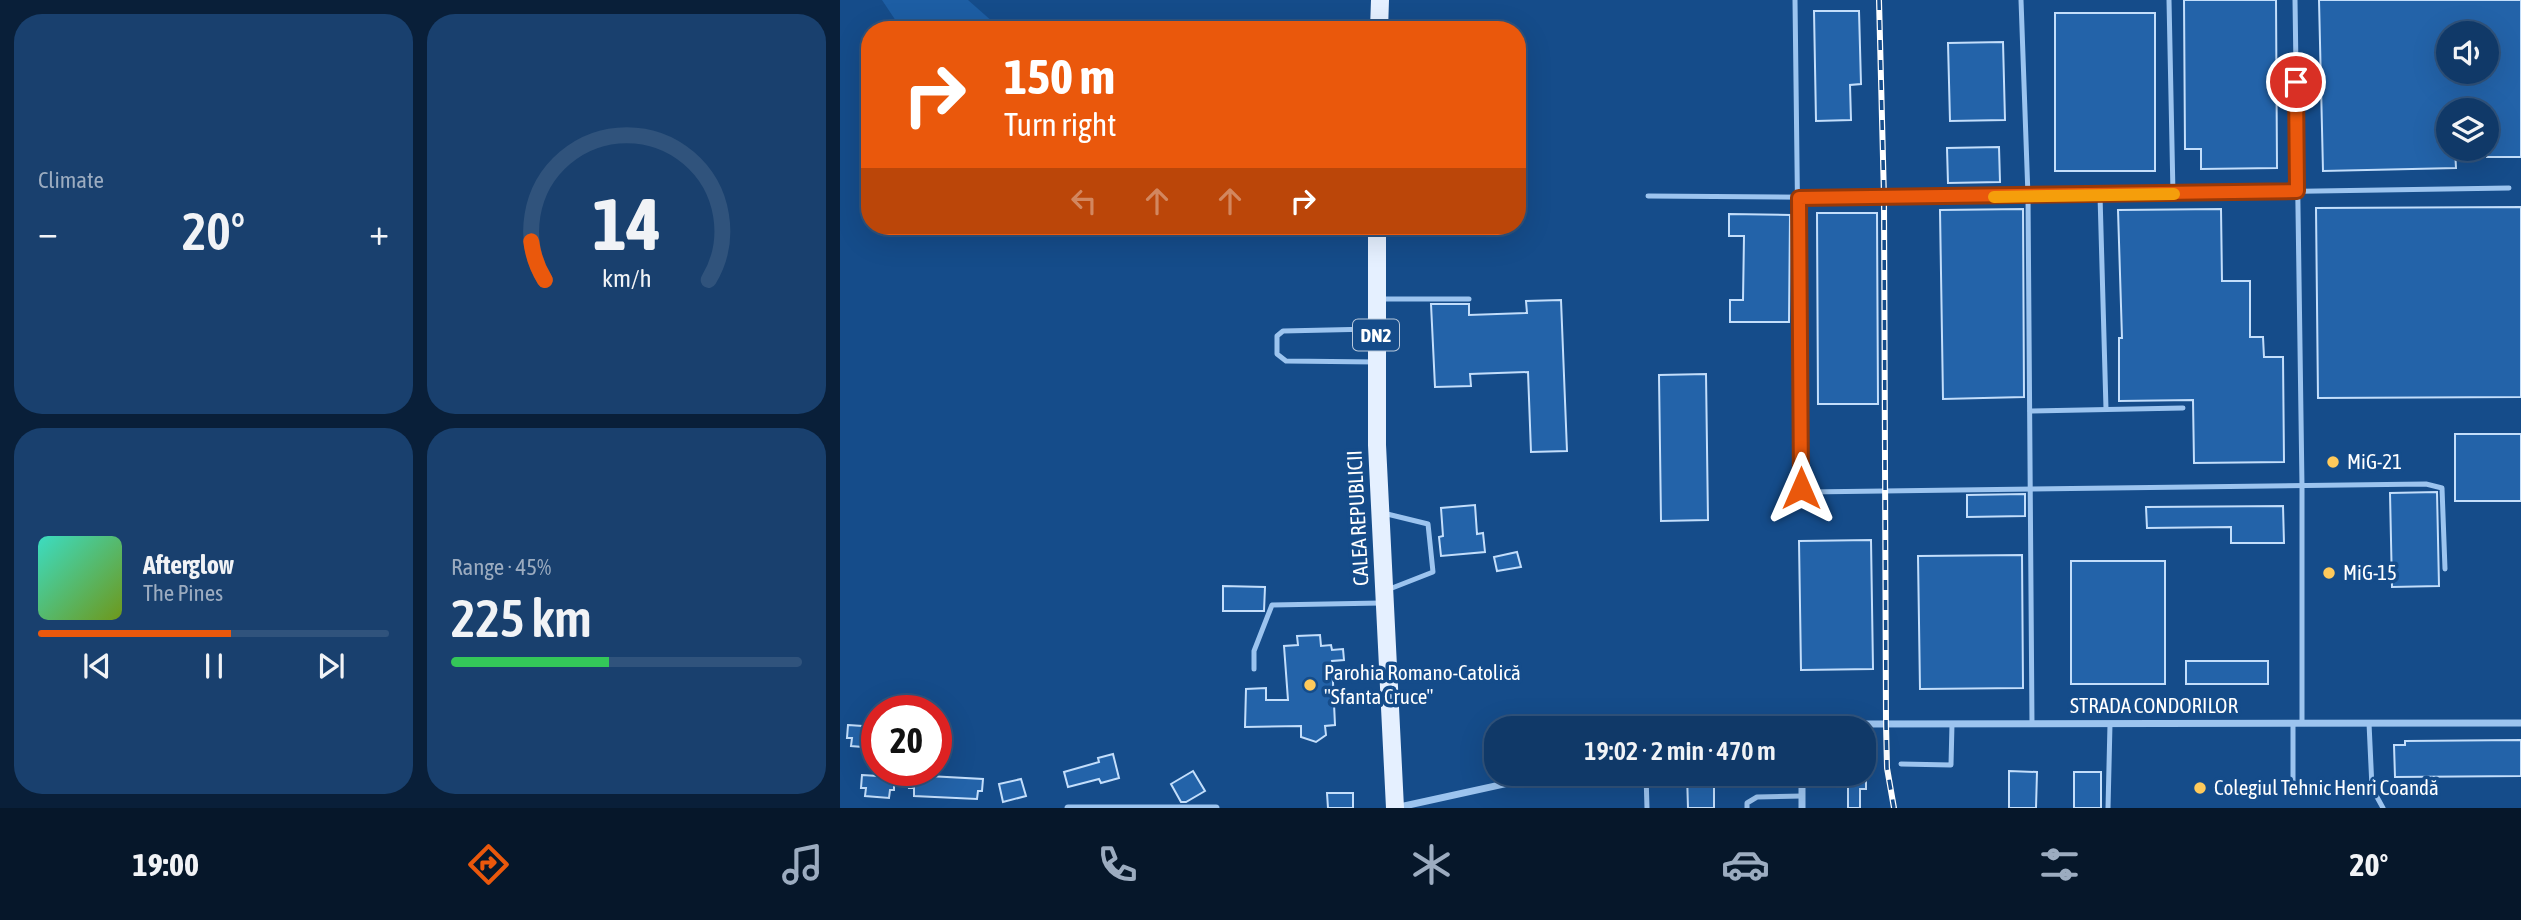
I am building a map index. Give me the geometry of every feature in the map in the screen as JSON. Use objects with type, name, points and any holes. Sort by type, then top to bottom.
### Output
[{"type":"main road","points":[[1379,21],[1380,0]]},
{"type":"main road","name":"CALEA REPUBLICII","points":[[1377,235],[1376,362],[1380,513],[1395,808]]},
{"type":"street","name":"STRADA CONDORILOR","points":[[1876,724],[2521,723]]},
{"type":"street","points":[[1395,808],[1495,786]]},
{"type":"street","points":[[1802,786],[1802,808]]},
{"type":"street","points":[[1068,808],[1216,808]]},
{"type":"lane","points":[[1795,0],[1801,488],[1808,492],[2426,484],[2442,488],[2445,569]]},
{"type":"lane","points":[[2021,0],[2028,196],[2032,724]]},
{"type":"lane","points":[[2169,0],[2173,194]]},
{"type":"lane","points":[[2295,0],[2302,486],[2302,723]]},
{"type":"lane","points":[[1648,196],[2028,196],[2509,188]]},
{"type":"lane","points":[[2100,195],[2106,409]]},
{"type":"lane","points":[[1376,300],[1469,299]]},
{"type":"lane","points":[[1376,329],[1283,331],[1277,336],[1275,347],[1277,354],[1286,360],[1376,362]]},
{"type":"lane","points":[[2029,411],[2183,408]]},
{"type":"lane","points":[[1254,669],[1254,650],[1272,605],[1384,597],[1433,572],[1428,524],[1380,513]]},
{"type":"lane","points":[[2293,723],[2293,791]]},
{"type":"lane","points":[[2369,723],[2372,788],[2383,808]]},
{"type":"lane","points":[[1901,764],[1951,765],[1952,724]]},
{"type":"lane","points":[[2108,808],[2110,724]]},
{"type":"lane","points":[[1646,786],[1647,808]]},
{"type":"lane","points":[[1747,808],[1747,803],[1757,797],[1802,796]]},
{"type":"shaded area","points":[[882,0],[968,0],[992,21],[896,21]]},
{"type":"building","points":[[2184,0],[2276,0],[2277,168],[2201,169],[2201,149],[2185,149]]},
{"type":"building","points":[[2319,0],[2521,0],[2521,157],[2499,157],[2499,98],[2436,98],[2436,161],[2456,161],[2456,168],[2323,171]]},
{"type":"building","points":[[1814,11],[1859,11],[1861,84],[1850,85],[1851,120],[1816,121]]},
{"type":"building","points":[[2055,13],[2155,13],[2155,171],[2055,171]]},
{"type":"building","points":[[2003,42],[2005,120],[1950,121],[1948,43]]},
{"type":"building","points":[[1999,147],[2000,182],[1948,183],[1947,148]]},
{"type":"building","points":[[2521,207],[2521,397],[2318,398],[2316,208]]},
{"type":"building","points":[[2023,209],[2024,397],[1943,399],[1940,210]]},
{"type":"building","points":[[2221,209],[2222,281],[2250,281],[2250,337],[2263,337],[2264,357],[2283,357],[2284,462],[2194,463],[2193,400],[2119,401],[2119,338],[2122,338],[2118,210]]},
{"type":"building","points":[[1817,213],[1877,213],[1878,404],[1818,404]]},
{"type":"building","points":[[1729,214],[1790,215],[1789,322],[1730,322],[1730,300],[1743,300],[1744,236],[1729,236]]},
{"type":"building","points":[[1561,300],[1567,451],[1531,452],[1528,372],[1470,374],[1471,386],[1435,387],[1431,304],[1469,304],[1469,315],[1527,313],[1526,301]]},
{"type":"building","points":[[1706,374],[1708,520],[1661,521],[1659,375]]},
{"type":"building","points":[[2455,434],[2521,434],[2521,501],[2455,501]]},
{"type":"building","points":[[2437,492],[2439,586],[2392,587],[2390,493]]},
{"type":"building","points":[[2025,494],[2025,516],[1967,517],[1967,495]]},
{"type":"building","points":[[1475,505],[1477,534],[1483,533],[1485,552],[1441,556],[1441,508]]},
{"type":"building","points":[[2283,506],[2284,543],[2231,543],[2231,527],[2147,528],[2146,507]]},
{"type":"building","points":[[1871,540],[1873,669],[1801,670],[1799,541]]},
{"type":"building","points":[[1517,552],[1521,567],[1497,571],[1494,557]]},
{"type":"building","points":[[2022,555],[2023,688],[1920,689],[1918,556]]},
{"type":"building","points":[[2071,561],[2165,561],[2165,684],[2071,684]]},
{"type":"building","points":[[1223,586],[1265,587],[1264,611],[1223,611]]},
{"type":"building","name":"Parohia Romano-Catolică \"Sfanta Cruce\"","points":[[1320,635],[1321,646],[1331,645],[1332,650],[1343,649],[1344,660],[1332,661],[1335,725],[1325,726],[1326,735],[1316,742],[1301,737],[1301,726],[1245,727],[1246,689],[1266,688],[1266,700],[1288,700],[1284,646],[1298,645],[1297,636]]},
{"type":"building","points":[[2186,661],[2268,661],[2268,684],[2186,684]]},
{"type":"building","points":[[848,725],[861,726],[861,747],[851,746],[852,738],[847,738]]},
{"type":"building","points":[[2521,740],[2521,776],[2395,777],[2394,745],[2405,745],[2405,741]]},
{"type":"building","points":[[1113,754],[1119,778],[1101,783],[1099,779],[1068,787],[1064,772],[1099,762],[1098,758]]},
{"type":"building","points":[[1193,771],[1205,791],[1181,802],[1171,784]]},
{"type":"building","points":[[2009,771],[2037,772],[2036,808],[2009,808]]},
{"type":"building","points":[[2074,772],[2101,772],[2101,808],[2074,808]]},
{"type":"building","points":[[952,777],[983,779],[982,791],[978,791],[977,799],[914,796],[914,788],[909,788],[952,786]]},
{"type":"building","points":[[1021,779],[1026,796],[1003,802],[999,784]]},
{"type":"building","points":[[894,786],[894,790],[890,790],[889,798],[865,796],[866,788],[861,788]]},
{"type":"building","points":[[1687,786],[1714,786],[1714,808],[1688,808]]},
{"type":"building","points":[[1848,786],[1866,786],[1866,789],[1860,789],[1860,808],[1848,808]]},
{"type":"building","points":[[1327,793],[1353,793],[1353,808],[1328,808]]},
{"type":"railway","points":[[1879,0],[1884,198],[1886,724],[1887,768],[1894,808]]},
{"type":"slow traffic","points":[[1994,197],[2174,194]]},
{"type":"place","name":"MiG-21","points":[[2333,462]]},
{"type":"place","name":"MiG-15","points":[[2329,573]]},
{"type":"place","name":"Parohia Romano-Catolică \"Sfanta Cruce\"","points":[[1310,685]]},
{"type":"place","name":"Colegiul Tehnic Henri Coandă","points":[[2200,788]]},
{"type":"route","points":[[1801,488],[1799,198],[2297,191],[2296,82]]}]
